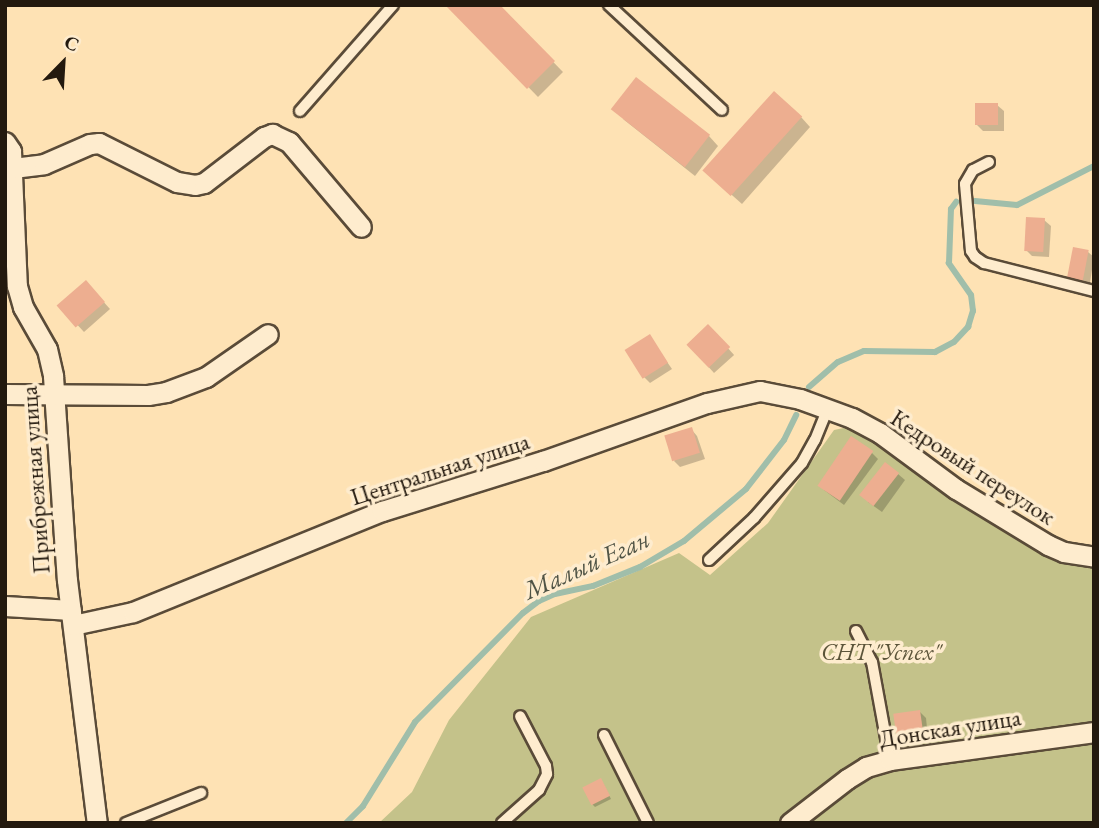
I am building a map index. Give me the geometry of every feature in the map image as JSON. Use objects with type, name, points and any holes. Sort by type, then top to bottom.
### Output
[{"type":"street","points":[[13,168],[44,164],[90,144],[99,143],[177,182],[195,185],[272,134],[289,142],[361,228]]},
{"type":"street","name":"Прибрежная улица","points":[[5,142],[11,152],[13,168],[18,286],[23,307],[47,349],[54,393],[72,617],[97,823]]},
{"type":"street","points":[[5,394],[148,395],[166,392],[206,377],[268,334]]},
{"type":"street","name":"Центральная улица","points":[[5,606],[72,617],[133,612],[382,510],[543,461],[716,400],[760,391],[828,408]]},
{"type":"street","name":"Кедровый переулок","points":[[828,408],[880,433],[956,489],[1048,545],[1064,552],[1094,557]]},
{"type":"street","name":"Донская улица","points":[[790,823],[866,767],[890,760],[1094,732]]},
{"type":"lane","points":[[300,111],[393,5]]},
{"type":"lane","points":[[609,5],[722,110]]},
{"type":"lane","points":[[989,162],[969,175],[964,193],[971,251],[975,257],[984,263],[1094,291]]},
{"type":"lane","points":[[709,560],[754,518],[802,463],[816,440],[828,408]]},
{"type":"lane","points":[[856,631],[872,662],[890,760]]},
{"type":"lane","points":[[502,823],[539,790],[547,774],[546,766],[520,716]]},
{"type":"lane","points":[[604,735],[648,823]]},
{"type":"lane","points":[[126,823],[201,793]]},
{"type":"green space","name":"СНТ \"Успех\"","points":[[853,426],[951,494],[1066,565],[1094,563],[1094,823],[379,823],[412,792],[449,720],[531,617],[679,553],[710,575],[768,523],[834,430]]},
{"type":"building","points":[[445,5],[500,5],[555,61],[527,89]]},
{"type":"building","points":[[636,77],[710,135],[685,167],[611,109]]},
{"type":"building","points":[[774,91],[802,116],[731,196],[702,171]]},
{"type":"building","points":[[975,103],[998,103],[998,125],[975,125]]},
{"type":"building","points":[[1026,217],[1045,218],[1043,252],[1024,251]]},
{"type":"building","points":[[1073,247],[1089,250],[1082,283],[1067,280]]},
{"type":"building","points":[[86,280],[105,302],[76,327],[57,306]]},
{"type":"building","points":[[708,324],[730,347],[709,368],[686,345]]},
{"type":"building","points":[[650,334],[668,363],[643,379],[625,350]]},
{"type":"building","points":[[692,427],[700,453],[672,461],[664,435]]},
{"type":"building","points":[[851,436],[873,451],[840,501],[817,486]]},
{"type":"building","points":[[885,462],[899,473],[873,506],[859,495]]},
{"type":"building","points":[[920,710],[923,732],[896,736],[893,714]]},
{"type":"building","points":[[601,778],[610,796],[591,805],[582,788]]},
{"type":"waterway","name":"Малый Еган","points":[[975,201],[1017,205],[1094,166]]},
{"type":"waterway","name":"Малый Еган","points":[[809,387],[838,362],[864,351],[935,352],[954,342],[968,327],[973,311],[971,295],[949,263],[951,209],[956,202]]},
{"type":"waterway","name":"Малый Еган","points":[[346,823],[363,806],[415,722],[523,613],[539,601],[555,594],[593,586],[640,567],[684,541],[746,489],[784,440],[796,415]]}]
